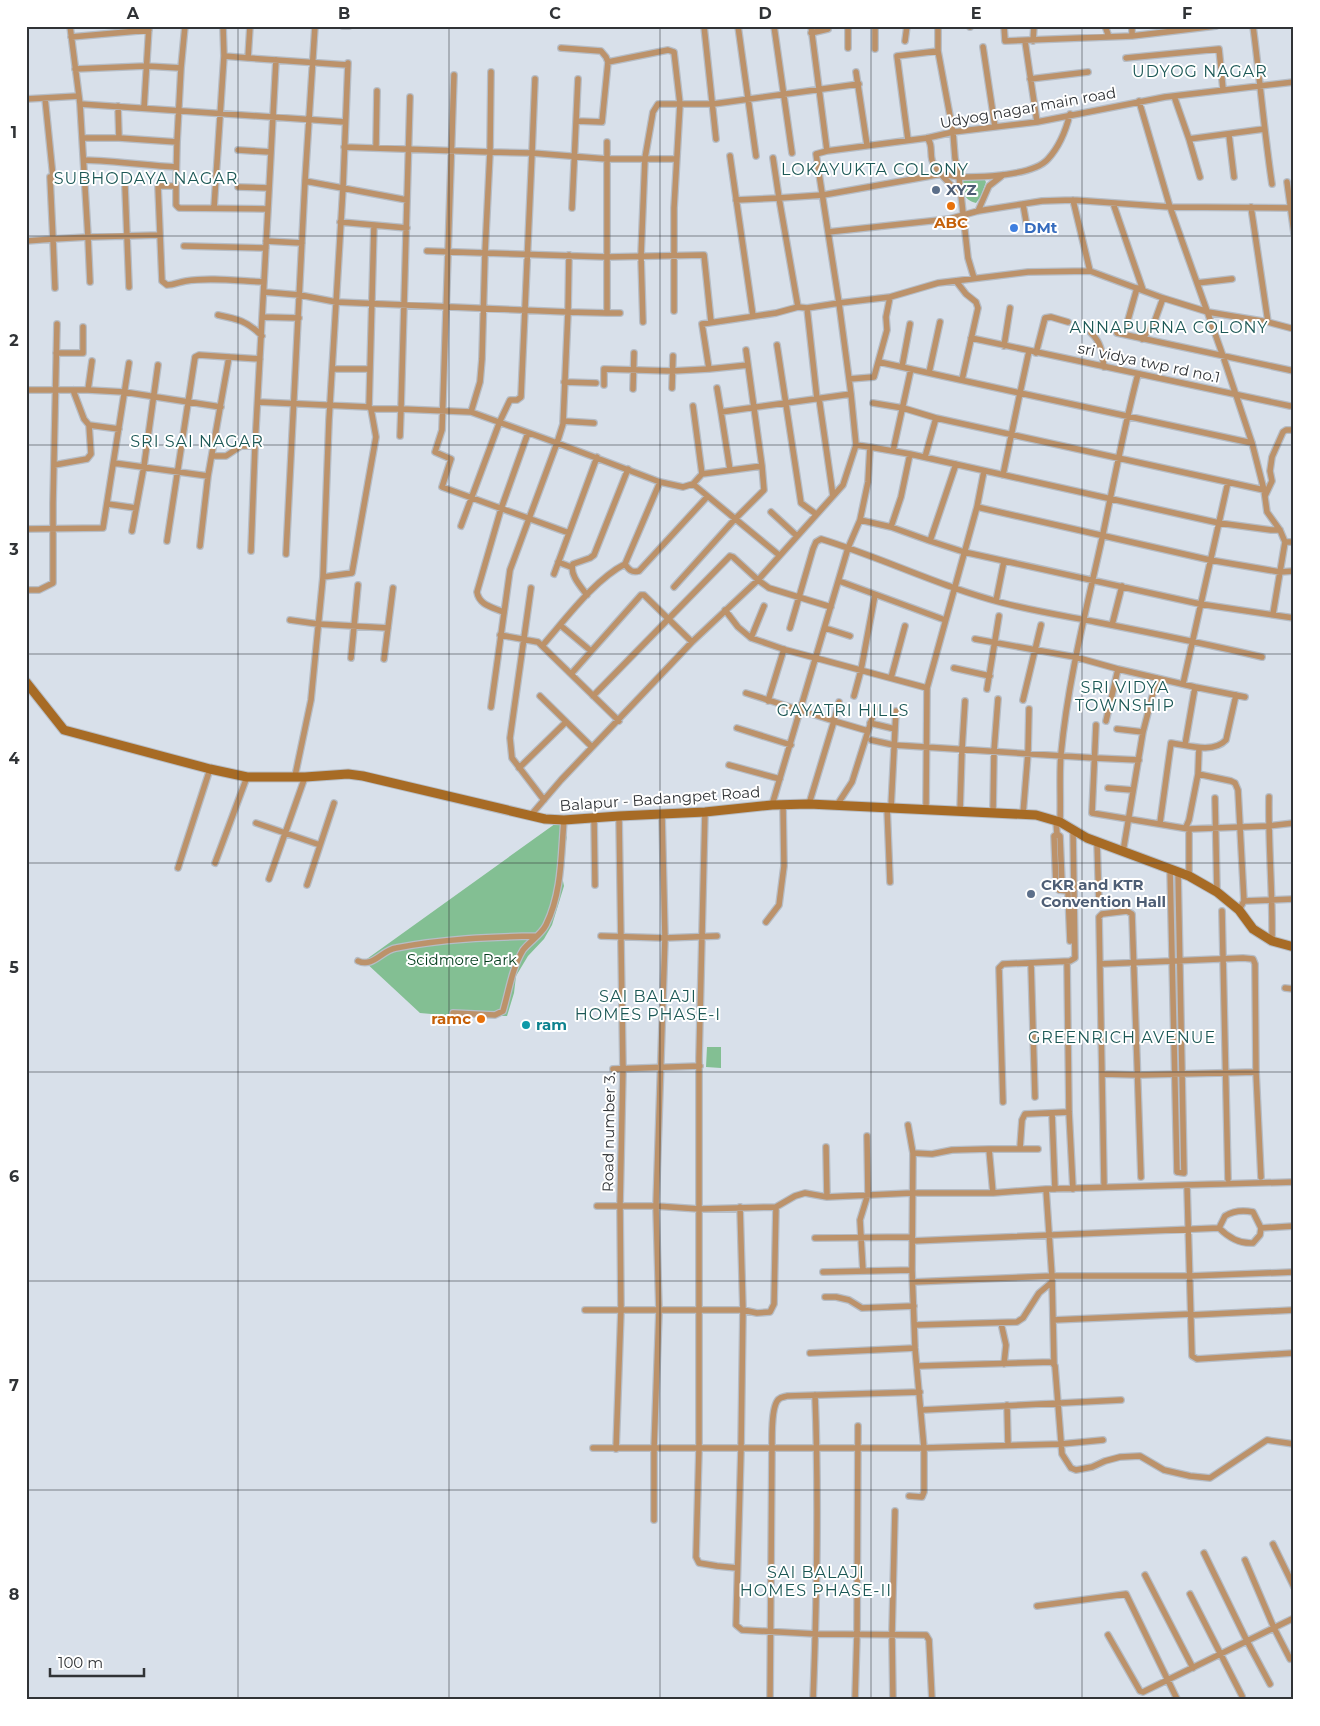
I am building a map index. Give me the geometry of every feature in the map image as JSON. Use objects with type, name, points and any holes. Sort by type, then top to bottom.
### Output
[{"type":"street","points":[[70,26],[80,104],[90,282]]},
{"type":"street","points":[[185,26],[178,110],[177,208],[268,209]]},
{"type":"street","points":[[214,208],[224,56],[223,26]]},
{"type":"street","points":[[248,58],[250,26]]},
{"type":"street","points":[[286,554],[308,120],[315,26]]},
{"type":"street","points":[[343,26],[349,26]]},
{"type":"street","points":[[704,26],[716,139]]},
{"type":"street","points":[[738,26],[756,156]]},
{"type":"street","points":[[774,26],[792,153]]},
{"type":"street","points":[[848,26],[848,48]]},
{"type":"street","points":[[874,50],[875,26]]},
{"type":"street","points":[[905,41],[906,26]]},
{"type":"street","points":[[938,26],[938,51],[953,132],[968,258],[974,278]]},
{"type":"street","points":[[1004,26],[1005,41],[1132,36],[1175,28],[1216,26]]},
{"type":"street","points":[[1033,41],[1034,26]]},
{"type":"street","points":[[1105,26],[1109,37]]},
{"type":"street","points":[[1132,26],[1132,36]]},
{"type":"street","points":[[1253,26],[1272,184]]},
{"type":"street","points":[[71,37],[149,28],[144,108]]},
{"type":"street","points":[[531,815],[592,747],[619,721],[692,642],[758,580],[842,485],[856,445],[839,303],[816,154],[827,152],[811,30],[828,30]]},
{"type":"street","points":[[1025,41],[1037,122]]},
{"type":"street","points":[[983,47],[995,127]]},
{"type":"street","points":[[560,48],[601,51],[606,56],[608,62],[602,122],[577,121]]},
{"type":"street","points":[[1126,58],[1218,48],[1223,89]]},
{"type":"street","points":[[608,62],[671,50],[674,52],[680,104],[676,158],[673,256],[674,311]]},
{"type":"street","points":[[908,140],[897,56],[938,51]]},
{"type":"street","points":[[224,56],[348,64],[323,577],[311,700],[295,776]]},
{"type":"street","points":[[251,551],[276,60]]},
{"type":"street","points":[[75,69],[146,66],[181,68]]},
{"type":"street","points":[[471,412],[480,382],[482,359],[490,152],[491,72]]},
{"type":"street","points":[[856,72],[867,145]]},
{"type":"street","points":[[1030,80],[1088,72]]},
{"type":"street","points":[[454,74],[442,430],[435,452],[451,459],[442,487],[569,533]]},
{"type":"street","points":[[461,526],[500,421],[510,400],[517,400],[521,397],[535,78]]},
{"type":"street","points":[[572,208],[578,79]]},
{"type":"street","name":"Udyog nagar main road","points":[[827,152],[927,138],[953,132],[1037,122],[1139,101],[1223,89],[1294,82]]},
{"type":"street","points":[[642,322],[641,256],[645,158],[653,112],[656,106],[658,104],[713,104],[748,101],[859,84]]},
{"type":"street","points":[[376,148],[377,91]]},
{"type":"street","points":[[26,99],[79,96]]},
{"type":"street","points":[[1174,96],[1200,177]]},
{"type":"street","points":[[400,436],[410,148],[410,97]]},
{"type":"street","points":[[45,98],[53,177],[50,177],[54,288]]},
{"type":"street","points":[[1139,101],[1170,207],[1252,443],[1265,493],[1266,512],[1280,530],[1285,542],[1273,614]]},
{"type":"street","points":[[80,104],[345,122]]},
{"type":"street","points":[[118,106],[119,138]]},
{"type":"street","points":[[736,200],[823,195],[942,174],[959,177],[1004,175],[1037,166],[1048,160],[1066,129],[1070,114]]},
{"type":"street","points":[[1189,139],[1264,129]]},
{"type":"street","points":[[1229,135],[1234,177]]},
{"type":"street","points":[[82,138],[119,138],[177,142]]},
{"type":"street","points":[[927,138],[930,142],[932,161],[960,194]]},
{"type":"street","points":[[607,142],[607,313]]},
{"type":"street","points":[[344,147],[532,153],[607,158],[676,158]]},
{"type":"street","points":[[238,150],[270,152]]},
{"type":"street","points":[[730,156],[753,316]]},
{"type":"street","points":[[773,158],[798,308]]},
{"type":"street","points":[[84,160],[118,161],[176,167]]},
{"type":"street","points":[[978,211],[989,186],[1004,175]]},
{"type":"street","points":[[305,181],[407,200]]},
{"type":"street","points":[[1287,182],[1294,232]]},
{"type":"street","points":[[125,186],[129,287]]},
{"type":"street","points":[[176,186],[158,186],[162,281],[167,285],[175,285],[184,281],[210,280],[264,282]]},
{"type":"street","points":[[238,187],[268,188]]},
{"type":"street","points":[[828,232],[949,219],[978,211],[1023,204],[1073,200],[1170,207],[1292,208]]},
{"type":"street","points":[[1073,200],[1090,271]]},
{"type":"street","points":[[1113,203],[1140,289],[1124,334]]},
{"type":"street","points":[[1023,204],[1027,227]]},
{"type":"street","points":[[1251,207],[1268,322]]},
{"type":"street","points":[[340,222],[407,228]]},
{"type":"street","points":[[323,577],[352,573],[376,437],[370,408],[374,225]]},
{"type":"street","points":[[26,241],[160,234]]},
{"type":"street","points":[[266,241],[302,243]]},
{"type":"street","points":[[184,246],[266,248]]},
{"type":"street","points":[[427,251],[607,257],[704,255],[711,322]]},
{"type":"street","points":[[491,706],[510,570],[557,443],[563,421],[569,255]]},
{"type":"street","points":[[709,369],[702,324],[798,308],[890,296],[938,283],[1028,272],[1090,271],[1163,298],[1208,312],[1268,322],[1294,329]]},
{"type":"street","points":[[1197,283],[1232,279]]},
{"type":"street","points":[[956,281],[978,306],[978,314],[962,380]]},
{"type":"street","points":[[264,292],[300,295],[336,302],[620,313]]},
{"type":"street","points":[[849,380],[874,377],[886,330],[886,317],[890,296]]},
{"type":"street","points":[[1142,339],[1154,323],[1163,298]]},
{"type":"street","points":[[807,308],[832,496]]},
{"type":"street","points":[[1004,346],[1010,308]]},
{"type":"street","points":[[218,315],[239,320],[251,326],[262,336]]},
{"type":"street","points":[[263,317],[299,318]]},
{"type":"street","points":[[1003,475],[1020,393],[1032,352],[1045,318],[1049,317],[1068,322]]},
{"type":"street","points":[[930,373],[940,322]]},
{"type":"street","points":[[26,590],[39,590],[54,583],[57,324]]},
{"type":"street","points":[[902,367],[910,324]]},
{"type":"street","points":[[56,353],[83,353],[83,326]]},
{"type":"street","points":[[1117,332],[1294,371]]},
{"type":"street","points":[[1091,333],[1097,338],[1102,348],[1104,367]]},
{"type":"street","name":"sri vidya twp rd no.1","points":[[971,338],[1290,406]]},
{"type":"street","points":[[777,344],[802,503],[816,514]]},
{"type":"street","points":[[674,587],[735,519],[764,490],[755,408],[746,350]]},
{"type":"street","points":[[633,389],[634,353]]},
{"type":"street","points":[[167,541],[194,357],[199,355],[260,359]]},
{"type":"street","points":[[672,388],[673,356]]},
{"type":"street","points":[[200,546],[208,476],[229,357]]},
{"type":"street","points":[[88,390],[92,360]]},
{"type":"street","points":[[879,362],[1252,443]]},
{"type":"street","points":[[26,529],[103,528],[129,363]]},
{"type":"street","points":[[132,532],[144,466],[158,365]]},
{"type":"street","points":[[604,385],[604,369],[672,371],[748,365]]},
{"type":"street","points":[[333,369],[370,369]]},
{"type":"street","points":[[894,451],[911,369]]},
{"type":"street","points":[[1070,941],[1068,893],[1067,891],[1059,890],[1056,885],[1054,846],[1054,836],[1057,834],[1058,821],[1061,755],[1075,657],[1120,457],[1127,416],[1138,374]]},
{"type":"street","points":[[564,382],[596,383]]},
{"type":"street","points":[[717,388],[730,470]]},
{"type":"street","points":[[26,390],[124,392],[221,407]]},
{"type":"street","points":[[54,465],[87,459],[91,454],[88,425],[73,390]]},
{"type":"street","points":[[721,412],[851,394]]},
{"type":"street","points":[[258,402],[471,412],[500,421],[528,434],[597,457],[660,482],[683,487],[693,484],[702,474],[762,466]]},
{"type":"street","points":[[874,403],[1120,457],[1228,482],[1265,493]]},
{"type":"street","points":[[693,406],[702,474]]},
{"type":"street","points":[[925,457],[936,418]]},
{"type":"street","points":[[563,421],[594,423]]},
{"type":"street","points":[[88,425],[119,429]]},
{"type":"street","points":[[1265,493],[1272,481],[1270,468],[1272,457],[1283,432],[1294,430]]},
{"type":"street","points":[[504,612],[483,603],[478,598],[477,592],[501,509],[528,434]]},
{"type":"street","points":[[856,445],[925,457],[1219,523],[1280,530]]},
{"type":"street","points":[[212,456],[226,456],[241,446],[255,446]]},
{"type":"street","points":[[772,805],[848,548],[860,520],[868,482],[870,447]]},
{"type":"street","points":[[891,527],[902,497],[910,454]]},
{"type":"street","points":[[554,574],[597,457]]},
{"type":"street","points":[[114,462],[208,476]]},
{"type":"street","points":[[930,541],[956,464]]},
{"type":"street","points":[[587,595],[572,572],[572,567],[573,564],[594,555],[628,469]]},
{"type":"street","points":[[926,809],[927,688],[977,507],[984,471]]},
{"type":"street","points":[[542,646],[587,595],[625,564],[660,482]]},
{"type":"street","points":[[1183,684],[1228,482]]},
{"type":"street","points":[[693,484],[779,555]]},
{"type":"street","points":[[625,564],[630,570],[639,571],[707,496]]},
{"type":"street","points":[[108,504],[136,508]]},
{"type":"street","points":[[977,507],[1210,560],[1280,572],[1294,571]]},
{"type":"street","points":[[771,512],[797,536]]},
{"type":"street","points":[[860,520],[891,527],[964,552],[1200,604],[1294,618]]},
{"type":"street","points":[[790,628],[813,549],[818,540],[821,539],[996,601],[1044,613],[1193,641],[1262,657]]},
{"type":"street","points":[[1285,542],[1294,542]]},
{"type":"street","points":[[593,696],[730,556],[769,588],[831,607]]},
{"type":"street","points":[[996,601],[1004,561]]},
{"type":"street","points":[[558,562],[572,567]]},
{"type":"street","points":[[839,582],[945,620]]},
{"type":"street","points":[[351,658],[358,585]]},
{"type":"street","points":[[1112,625],[1122,586]]},
{"type":"street","points":[[384,659],[394,588]]},
{"type":"street","points":[[531,588],[510,738],[512,758],[544,800]]},
{"type":"street","points":[[571,674],[641,595],[692,642]]},
{"type":"street","points":[[854,696],[861,670],[875,595]]},
{"type":"street","points":[[751,638],[764,606]]},
{"type":"street","points":[[725,610],[738,627],[751,638],[784,649],[927,688]]},
{"type":"street","points":[[987,689],[999,616]]},
{"type":"street","points":[[290,620],[318,624],[388,628]]},
{"type":"street","points":[[560,625],[591,651]]},
{"type":"street","points":[[1023,700],[1041,625]]},
{"type":"street","points":[[890,678],[905,626]]},
{"type":"street","points":[[825,628],[850,636]]},
{"type":"street","points":[[500,635],[538,642],[619,721]]},
{"type":"street","points":[[975,639],[1075,657],[1118,669],[1245,697]]},
{"type":"street","points":[[768,701],[784,649]]},
{"type":"street","points":[[954,668],[990,676]]},
{"type":"street","points":[[1106,721],[1118,669]]},
{"type":"street","points":[[1123,852],[1144,732],[1157,678]]},
{"type":"street","name":"Balapur - Badangpet Road","points":[[26,682],[64,730],[210,769],[247,777],[306,777],[348,774],[364,776],[545,819],[564,820],[662,815],[772,805],[809,804],[1036,815],[1058,821],[1097,842],[1189,876],[1217,892],[1239,910],[1253,929],[1272,941],[1294,947]]},
{"type":"street","points":[[1185,745],[1195,687]]},
{"type":"street","points":[[746,693],[868,731]]},
{"type":"street","points":[[1160,823],[1171,743],[1199,748],[1223,743],[1226,740],[1236,695]]},
{"type":"street","points":[[540,696],[592,747]]},
{"type":"street","points":[[993,812],[994,751],[998,700]]},
{"type":"street","points":[[960,811],[965,701]]},
{"type":"street","points":[[809,804],[839,702]]},
{"type":"street","points":[[837,805],[852,782],[875,709]]},
{"type":"street","points":[[1023,814],[1028,753],[1029,709]]},
{"type":"street","points":[[890,882],[889,808],[896,711]]},
{"type":"street","points":[[519,768],[566,722]]},
{"type":"street","points":[[870,723],[895,729]]},
{"type":"street","points":[[1096,725],[1092,813],[1188,828],[1268,826],[1294,822]]},
{"type":"street","points":[[737,728],[791,745]]},
{"type":"street","points":[[1117,728],[1144,732]]},
{"type":"street","points":[[871,740],[894,745],[1139,760]]},
{"type":"street","points":[[1189,876],[1188,828],[1198,774],[1199,748]]},
{"type":"street","points":[[729,765],[780,780]]},
{"type":"street","points":[[178,868],[210,769]]},
{"type":"street","points":[[1198,774],[1231,781],[1235,783],[1238,790],[1244,901],[1239,910]]},
{"type":"street","points":[[215,863],[247,777]]},
{"type":"street","points":[[269,878],[306,777]]},
{"type":"street","points":[[1108,788],[1133,790]]},
{"type":"street","points":[[1215,798],[1217,892]]},
{"type":"street","points":[[1269,798],[1268,826],[1273,900],[1272,941]]},
{"type":"street","points":[[307,885],[334,803]]},
{"type":"street","points":[[766,922],[779,905],[784,866],[783,805]]},
{"type":"street","points":[[705,812],[700,1066],[699,1449],[696,1557],[699,1563],[705,1565],[737,1568]]},
{"type":"street","points":[[654,1520],[654,1449],[659,1311],[656,1206],[665,938],[662,815]]},
{"type":"street","name":"Road number 3.","points":[[616,1449],[621,1310],[620,1205],[623,1069],[619,816]]},
{"type":"street","points":[[594,818],[595,885]]},
{"type":"street","points":[[453,1014],[495,1015],[503,1012],[515,965],[524,949],[545,927],[559,884],[564,820]]},
{"type":"street","points":[[256,823],[320,846]]},
{"type":"street","points":[[1003,1102],[999,968],[1003,964],[1074,961],[1073,830]]},
{"type":"street","points":[[1097,842],[1099,905]]},
{"type":"street","points":[[1174,870],[1183,1074],[1184,1172],[1178,1173],[1172,962],[1174,870]]},
{"type":"street","points":[[1244,901],[1294,899]]},
{"type":"street","points":[[1104,1183],[1100,915],[1127,911],[1132,914],[1135,963],[1141,1177]]},
{"type":"street","points":[[1222,911],[1228,1179]]},
{"type":"street","points":[[358,961],[374,961],[394,948],[436,940],[537,936]]},
{"type":"street","points":[[601,936],[665,938],[718,936]]},
{"type":"street","points":[[1100,964],[1249,958],[1255,964],[1256,1072],[1261,1177]]},
{"type":"street","points":[[1067,962],[1069,1112],[1073,1190]]},
{"type":"street","points":[[1031,963],[1035,1097]]},
{"type":"street","points":[[1285,988],[1294,990]]},
{"type":"street","points":[[614,1069],[700,1066]]},
{"type":"street","points":[[1103,1074],[1256,1072]]},
{"type":"street","points":[[1020,1148],[1022,1120],[1026,1114],[1069,1112]]},
{"type":"street","points":[[1052,1113],[1055,1189]]},
{"type":"street","points":[[908,1125],[913,1153],[912,1270],[915,1348],[924,1448],[924,1495],[922,1497],[909,1496]]},
{"type":"street","points":[[863,1271],[860,1220],[868,1194],[867,1136]]},
{"type":"street","points":[[826,1147],[827,1197]]},
{"type":"street","points":[[989,1149],[993,1193]]},
{"type":"street","points":[[913,1153],[932,1154],[952,1150],[1038,1149]]},
{"type":"street","points":[[597,1206],[776,1207],[799,1194],[805,1193],[827,1197],[912,1192],[993,1193],[1046,1189],[1073,1190],[1294,1182]]},
{"type":"street","points":[[1187,1186],[1192,1356],[1197,1359],[1294,1353]]},
{"type":"street","points":[[1046,1189],[1052,1279],[1054,1363],[1060,1444],[1062,1454],[1070,1468],[1076,1470],[1092,1467],[1120,1457],[1140,1456],[1164,1470],[1210,1478],[1267,1440],[1294,1444]]},
{"type":"street","points":[[740,1207],[743,1310],[736,1625],[742,1630],[816,1634],[919,1634],[928,1637],[932,1700]]},
{"type":"street","points":[[585,1310],[743,1310],[757,1313],[770,1312],[772,1309],[776,1207]]},
{"type":"street","points":[[815,1238],[912,1239],[1050,1236],[1219,1228],[1225,1234],[1243,1244],[1253,1243],[1260,1235],[1261,1228],[1253,1212],[1247,1210],[1231,1212],[1225,1216],[1219,1228]]},
{"type":"street","points":[[1261,1228],[1294,1226]]},
{"type":"street","points":[[824,1272],[912,1270]]},
{"type":"street","points":[[913,1282],[1294,1272]]},
{"type":"street","points":[[915,1325],[1001,1324],[1020,1321],[1038,1293],[1052,1279]]},
{"type":"street","points":[[825,1297],[849,1300],[862,1308],[914,1306]]},
{"type":"street","points":[[1053,1320],[1294,1310]]},
{"type":"street","points":[[1001,1324],[1006,1345],[1004,1364]]},
{"type":"street","points":[[810,1353],[915,1348]]},
{"type":"street","points":[[918,1366],[1049,1361],[1054,1363]]},
{"type":"street","points":[[770,1700],[772,1448],[776,1403],[779,1399],[787,1396],[920,1392]]},
{"type":"street","points":[[813,1700],[816,1634],[818,1448],[815,1394]]},
{"type":"street","points":[[922,1410],[1121,1400]]},
{"type":"street","points":[[1007,1405],[1008,1445]]},
{"type":"street","points":[[855,1700],[858,1426]]},
{"type":"street","points":[[593,1448],[924,1448],[1060,1444],[1103,1440]]},
{"type":"street","points":[[893,1700],[892,1634],[895,1511]]},
{"type":"street","points":[[1273,1544],[1294,1588]]},
{"type":"street","points":[[1204,1553],[1270,1684]]},
{"type":"street","points":[[1245,1560],[1274,1628],[1290,1659]]},
{"type":"street","points":[[1145,1575],[1193,1668]]},
{"type":"street","points":[[1037,1606],[1126,1594],[1176,1699]]},
{"type":"street","points":[[1190,1594],[1242,1696]]},
{"type":"street","points":[[1108,1635],[1140,1691],[1143,1692],[1294,1618]]},
{"type":"green space","points":[[983,177],[986,182],[981,196],[976,203],[968,200],[964,194],[961,178]]},
{"type":"green space","name":"Scidmore Park","points":[[559,821],[567,837],[560,866],[564,886],[552,925],[544,939],[528,956],[516,976],[514,993],[507,1016],[454,1016],[420,1013],[364,961]]},
{"type":"green space","points":[[707,1047],[721,1047],[721,1068],[706,1067]]},
{"type":"place","name":"XYZ","points":[[936,190]]},
{"type":"place","name":"ABC","points":[[951,206]]},
{"type":"place","name":"DMt","points":[[1014,228]]},
{"type":"place","name":"CKR and KTR Convention Hall","points":[[1031,894]]},
{"type":"place","name":"ramc","points":[[481,1019]]},
{"type":"place","name":"ram","points":[[526,1025]]},
{"type":"district","name":"UDYOG NAGAR","points":[[1200,71]]},
{"type":"district","name":"LOKAYUKTA COLONY","points":[[875,169]]},
{"type":"district","name":"SUBHODAYA NAGAR","points":[[146,178]]},
{"type":"district","name":"ANNAPURNA COLONY","points":[[1169,327]]},
{"type":"district","name":"SRI SAI NAGAR","points":[[197,441]]},
{"type":"district","name":"SRI VIDYA TOWNSHIP","points":[[1125,696]]},
{"type":"district","name":"GAYATRI HILLS","points":[[843,710]]},
{"type":"district","name":"SAI BALAJI HOMES PHASE-I","points":[[648,1005]]},
{"type":"district","name":"GREENRICH AVENUE","points":[[1122,1037]]},
{"type":"district","name":"SAI BALAJI HOMES PHASE-II","points":[[816,1581]]}]
